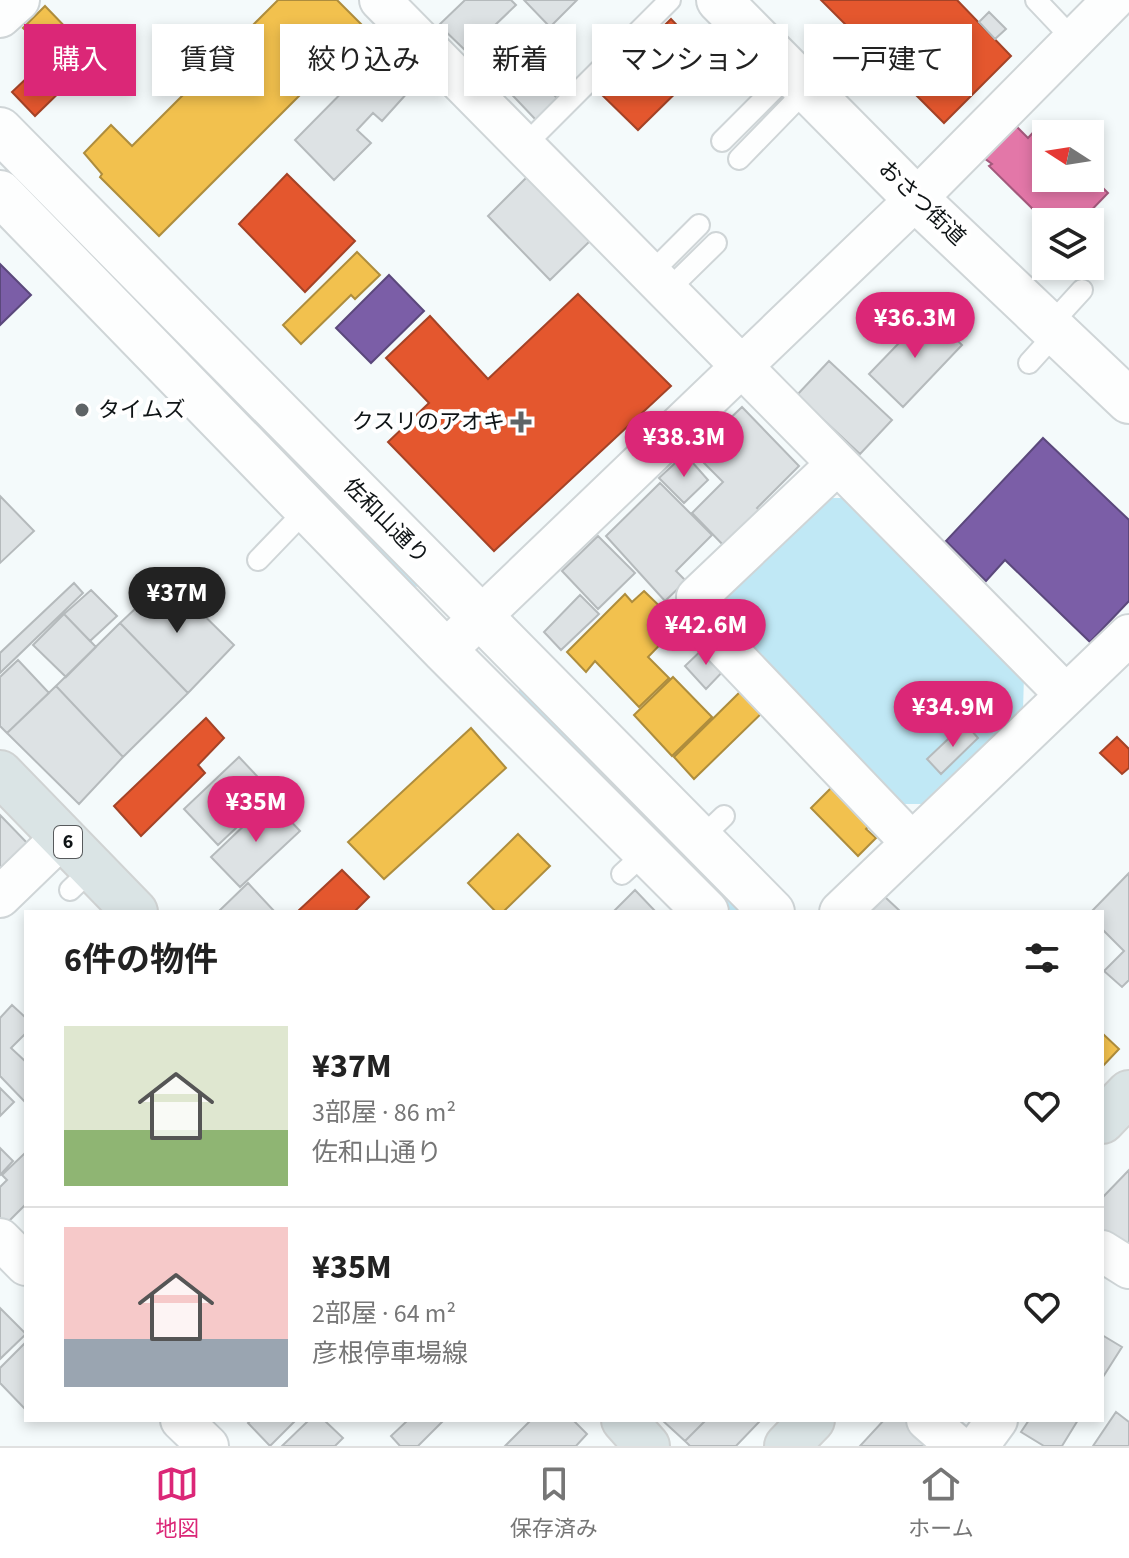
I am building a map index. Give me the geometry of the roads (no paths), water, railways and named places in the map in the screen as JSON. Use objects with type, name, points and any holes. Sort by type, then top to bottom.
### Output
[{"type":"main road","name":"6","points":[[0,773],[62,837],[81,879],[130,910]]},
{"type":"main road","points":[[1104,1119],[1129,1093]]},
{"type":"main road","points":[[626,1422],[647,1446]]},
{"type":"main road","points":[[787,1446],[810,1422]]},
{"type":"street","points":[[0,17],[19,0]]},
{"type":"street","points":[[380,0],[470,102],[658,282],[1066,695]]},
{"type":"street","points":[[436,659],[740,366],[841,286],[916,199],[1083,38],[1113,0]]},
{"type":"street","name":"おさつ街道","points":[[730,4],[1045,340],[1120,385]]},
{"type":"street","name":"佐和山通り","points":[[5,146],[480,615],[712,828],[771,910]]},
{"type":"street","points":[[0,193],[307,509],[364,586],[634,863],[703,910]]},
{"type":"street","points":[[837,464],[697,597],[701,622],[897,863]]},
{"type":"street","points":[[842,910],[1024,745],[1066,695],[1102,672],[1129,635]]},
{"type":"street","points":[[0,897],[62,837]]},
{"type":"street","points":[[0,1239],[24,1263]]},
{"type":"street","points":[[1104,1252],[1129,1268]]},
{"type":"street","points":[[183,1422],[208,1446]]},
{"type":"street","points":[[929,1422],[957,1446]]},
{"type":"street","points":[[978,1446],[996,1422]]},
{"type":"lane","points":[[524,153],[670,0]]},
{"type":"lane","points":[[1036,0],[1083,38]]},
{"type":"lane","points":[[722,141],[799,80]]},
{"type":"lane","points":[[739,159],[799,80]]},
{"type":"lane","points":[[658,282],[699,225]]},
{"type":"lane","points":[[658,282],[716,243]]},
{"type":"lane","points":[[1045,340],[1082,290]]},
{"type":"lane","points":[[258,560],[307,509]]},
{"type":"place","name":"タイムズ","points":[[82,410]]},
{"type":"place","name":"クスリのアオキ","points":[[521,422]]}]
